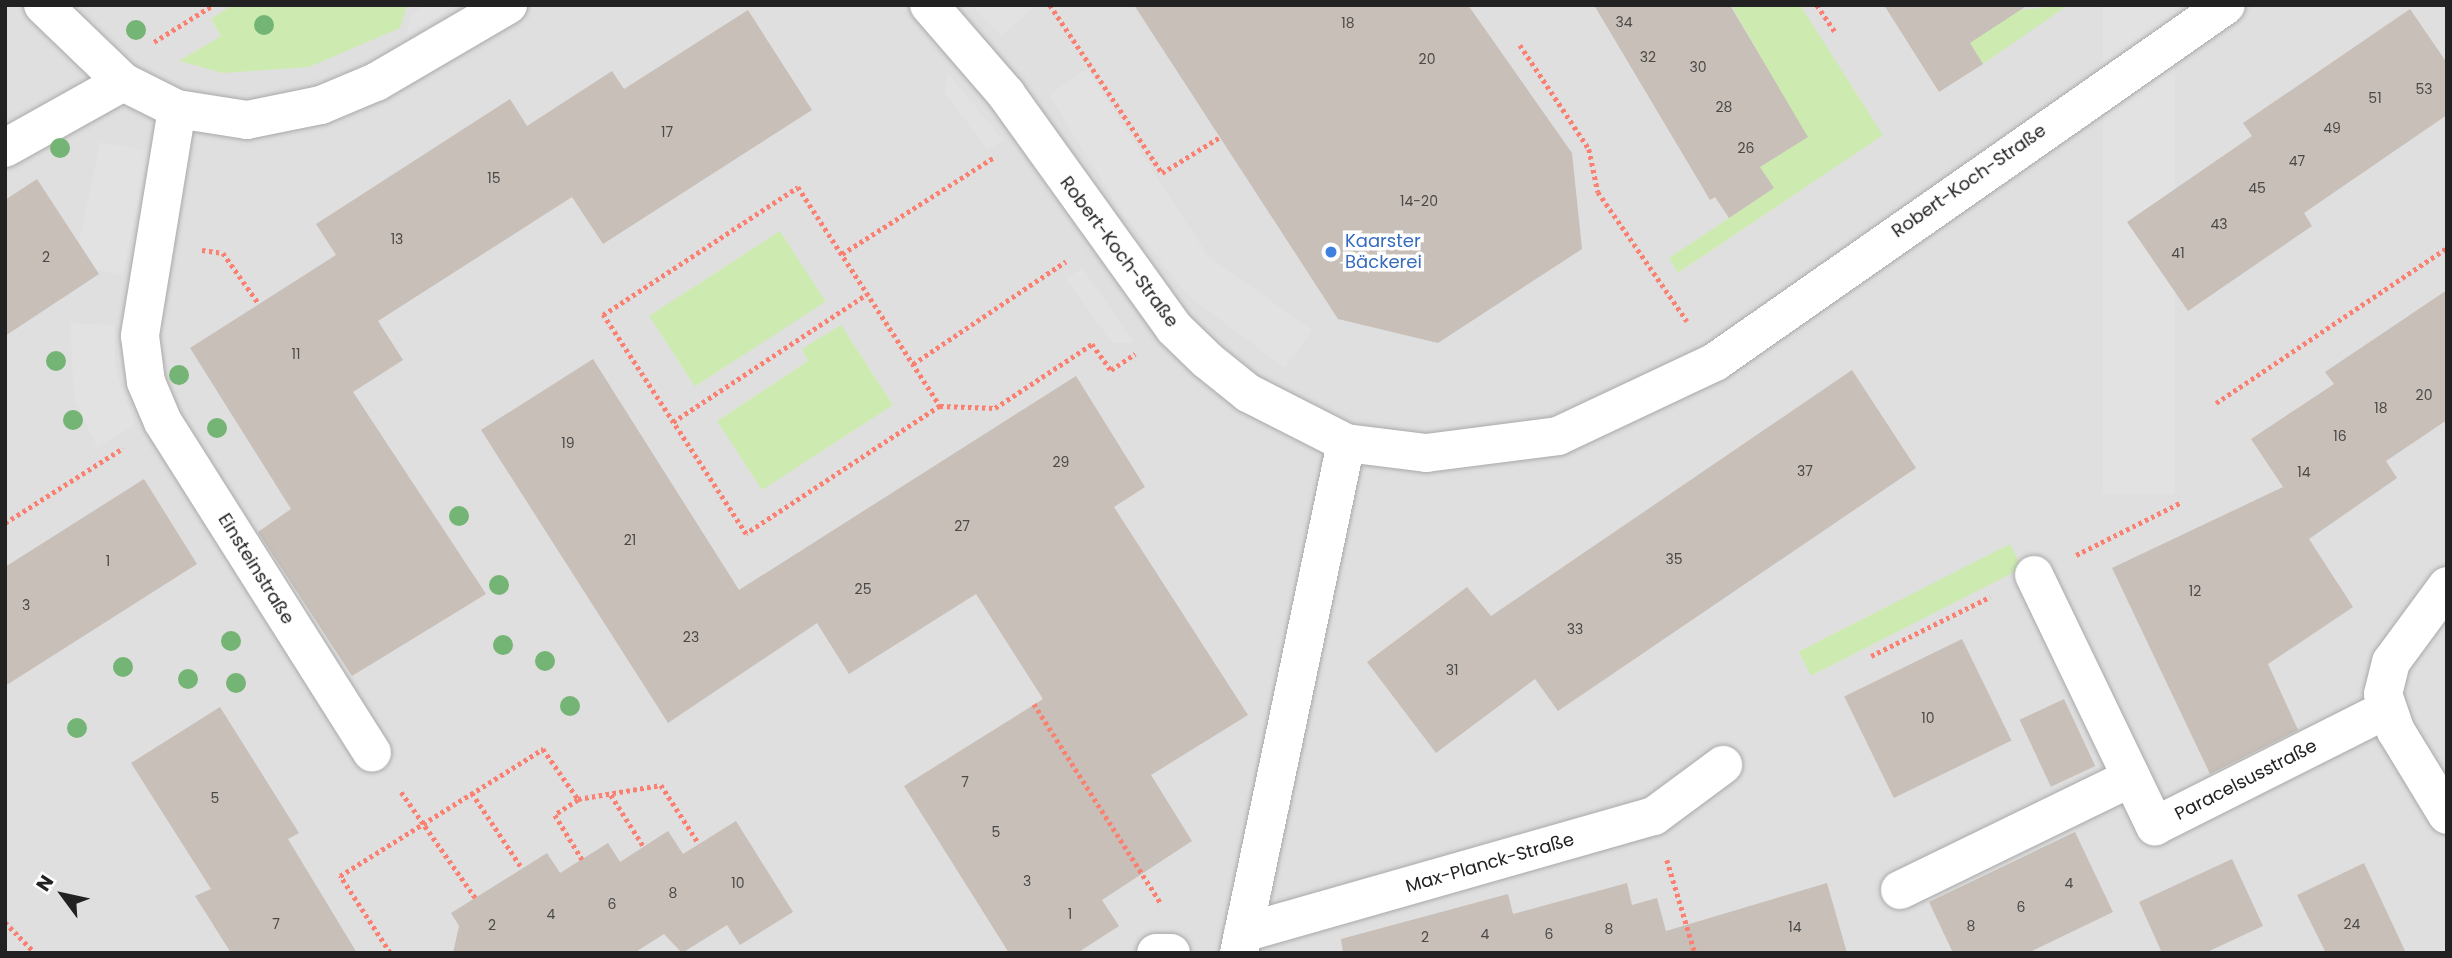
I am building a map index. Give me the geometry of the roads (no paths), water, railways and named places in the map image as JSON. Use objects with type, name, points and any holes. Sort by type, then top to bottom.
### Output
[{"type":"street","points":[[43,5],[76,44],[123,82],[177,109],[247,120],[321,105],[376,82],[509,5]]},
{"type":"street","name":"Robert-Koch-Straße","points":[[929,5],[967,43],[1104,236],[1174,328],[1248,393],[1346,443],[1426,453],[1558,436],[1715,362],[2226,5]]},
{"type":"street","points":[[5,148],[123,82]]},
{"type":"street","name":"Einsteinstraße","points":[[177,109],[153,242],[140,336],[146,382],[163,422],[372,752]]},
{"type":"street","name":"Max-Planck-Straße","points":[[1346,443],[1241,943],[1654,816],[1723,765]]},
{"type":"street","name":"Paracelsusstraße","points":[[2034,575],[2155,826],[2386,710]]},
{"type":"street","points":[[2447,586],[2391,662],[2386,710],[2447,815]]},
{"type":"street","points":[[1900,890],[2131,778]]},
{"type":"street","points":[[1156,953],[1171,953]]},
{"type":"place","name":"Kaarster Bäckerei","points":[[1331,252]]}]
